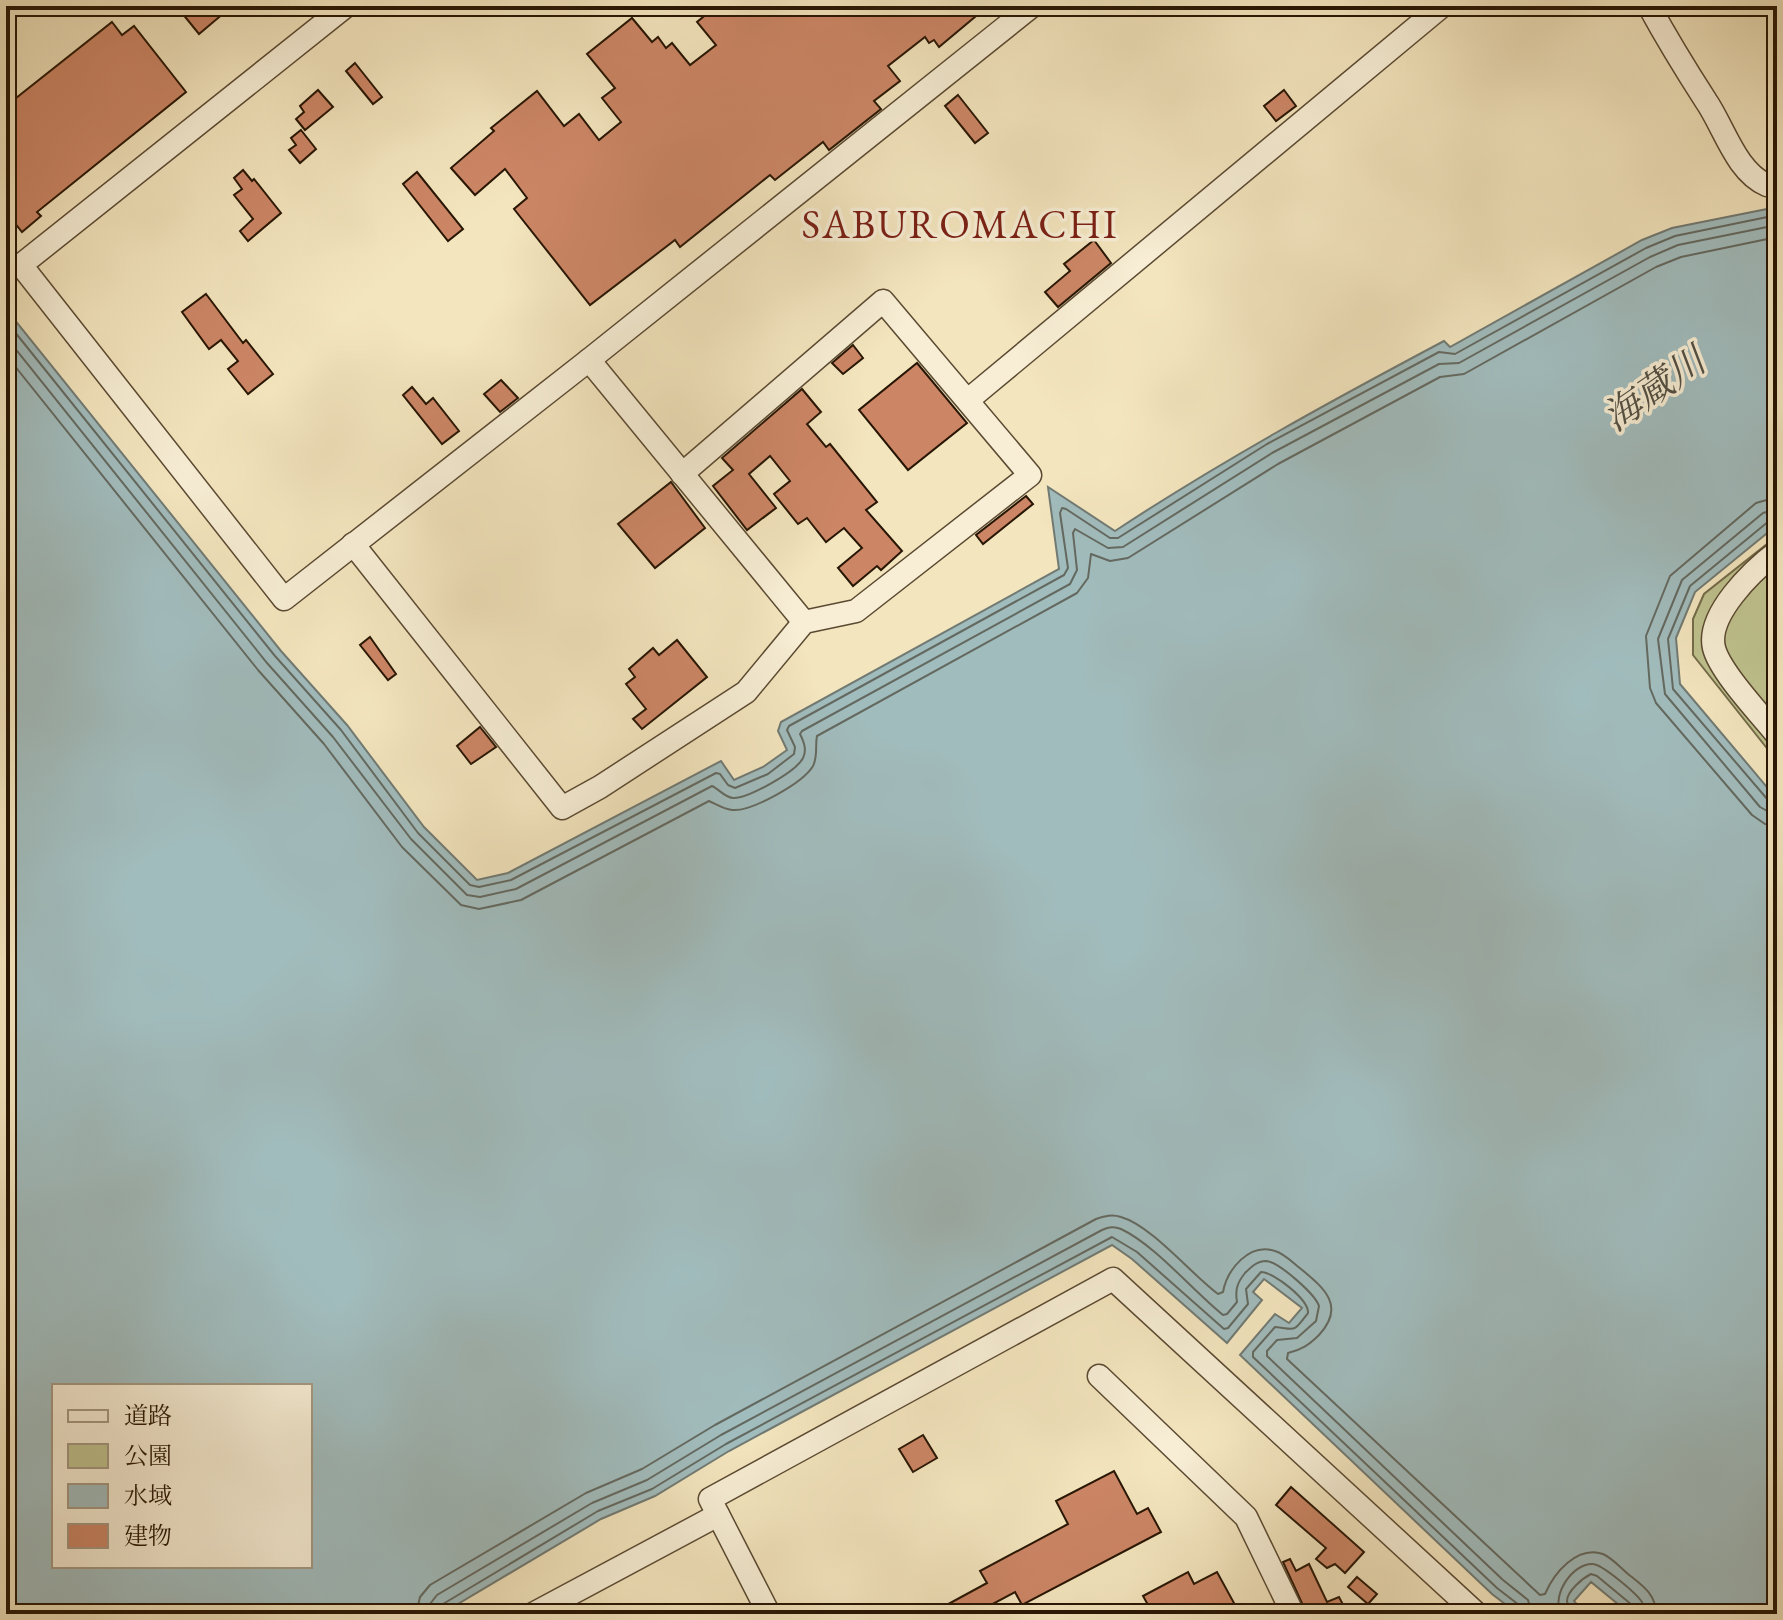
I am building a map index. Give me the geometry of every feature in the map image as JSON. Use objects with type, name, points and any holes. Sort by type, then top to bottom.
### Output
[{"type":"street","points":[[346,6],[21,265],[284,599],[1032,6]]},
{"type":"street","points":[[968,400],[1442,6]]},
{"type":"street","points":[[1649,6],[1688,77],[1750,173],[1767,185],[1777,181]]},
{"type":"street","points":[[353,544],[562,808],[600,787],[746,692],[804,622],[856,611],[1030,475],[883,301],[682,474]]},
{"type":"street","points":[[589,360],[804,622]]},
{"type":"street","points":[[1777,552],[1739,588],[1719,615],[1713,647],[1723,666],[1777,735]]},
{"type":"street","points":[[769,1614],[710,1499],[1113,1279],[1477,1614]]},
{"type":"street","points":[[1099,1376],[1246,1517],[1293,1614]]},
{"type":"street","points":[[533,1614],[718,1515]]},
{"type":"green space","points":[[1777,536],[1777,761],[1693,655],[1693,619],[1704,594]]},
{"type":"water","name":"海蔵川","points":[[1777,207],[1777,525],[1695,592],[1676,638],[1680,684],[1777,799],[1777,1614],[1630,1614],[1591,1582],[1574,1601],[1581,1609],[1577,1614],[1518,1614],[1492,1594],[1240,1355],[1275,1314],[1289,1323],[1302,1308],[1264,1279],[1253,1292],[1262,1300],[1227,1343],[1112,1245],[729,1451],[655,1496],[601,1519],[441,1614],[6,1614],[6,309],[281,651],[347,725],[424,827],[477,880],[508,873],[721,761],[734,780],[763,767],[787,750],[778,731],[781,722],[1059,569],[1048,487],[1115,531],[1236,456],[1360,386],[1444,341],[1450,347],[1642,240],[1672,228]]},
{"type":"building","points":[[190,6],[218,6],[224,13],[199,34],[182,13]]},
{"type":"building","points":[[694,6],[968,6],[976,16],[939,47],[934,40],[929,43],[925,37],[888,66],[900,81],[874,101],[881,109],[829,150],[823,142],[775,180],[770,175],[680,247],[675,240],[590,305],[514,209],[527,198],[505,169],[475,195],[451,168],[494,131],[491,128],[537,91],[564,126],[579,114],[599,140],[621,122],[602,98],[615,88],[587,54],[632,18],[652,42],[658,37],[666,48],[672,43],[690,65],[716,45],[697,22],[703,17]]},
{"type":"building","points":[[112,22],[122,35],[134,26],[186,92],[37,212],[41,216],[22,232],[6,212],[6,106]]},
{"type":"building","points":[[355,63],[382,97],[373,104],[346,71]]},
{"type":"building","points":[[318,90],[333,107],[305,130],[296,119],[304,112],[300,106]]},
{"type":"building","points":[[1284,90],[1296,106],[1276,121],[1264,106]]},
{"type":"building","points":[[958,95],[988,133],[975,143],[945,106]]},
{"type":"building","points":[[301,130],[316,149],[300,163],[289,150],[296,145],[291,138]]},
{"type":"building","points":[[243,170],[281,213],[248,241],[240,231],[253,219],[234,195],[242,189],[234,178]]},
{"type":"building","points":[[417,172],[463,229],[448,241],[403,184]]},
{"type":"building","points":[[1094,240],[1111,263],[1058,307],[1045,292],[1070,271],[1064,264]]},
{"type":"building","points":[[206,294],[243,343],[246,340],[273,374],[248,394],[228,369],[238,361],[221,340],[209,349],[182,312]]},
{"type":"building","points":[[853,345],[863,358],[843,374],[832,363]]},
{"type":"building","points":[[917,363],[967,423],[908,470],[859,410]]},
{"type":"building","points":[[501,380],[518,398],[500,412],[484,394]]},
{"type":"building","points":[[412,387],[426,404],[433,398],[459,431],[442,444],[403,395]]},
{"type":"building","points":[[802,389],[821,412],[807,424],[826,447],[830,444],[877,502],[866,510],[902,551],[881,570],[877,566],[853,586],[838,568],[862,548],[844,528],[826,542],[807,518],[798,524],[774,494],[790,481],[770,456],[749,474],[776,508],[747,530],[713,486],[733,470],[722,458]]},
{"type":"building","points":[[671,482],[705,528],[655,568],[618,524]]},
{"type":"building","points":[[1026,496],[1033,504],[983,544],[976,535]]},
{"type":"building","points":[[370,637],[396,674],[388,680],[360,645]]},
{"type":"building","points":[[677,640],[707,677],[642,729],[633,719],[646,709],[626,684],[635,677],[629,669],[653,648],[659,655]]},
{"type":"building","points":[[480,727],[496,747],[471,764],[457,746]]},
{"type":"building","points":[[923,1435],[937,1458],[913,1472],[899,1449]]},
{"type":"building","points":[[1114,1471],[1137,1514],[1148,1508],[1161,1532],[1022,1605],[1015,1592],[974,1614],[930,1614],[987,1583],[980,1571],[1068,1524],[1056,1501]]},
{"type":"building","points":[[1291,1487],[1364,1552],[1345,1573],[1335,1564],[1327,1568],[1316,1559],[1326,1548],[1276,1505]]},
{"type":"building","points":[[1290,1559],[1296,1571],[1309,1564],[1327,1602],[1339,1597],[1348,1614],[1307,1614],[1283,1562]]},
{"type":"building","points":[[1188,1572],[1194,1584],[1217,1572],[1240,1614],[1153,1614],[1143,1596]]},
{"type":"building","points":[[1357,1577],[1377,1594],[1368,1604],[1348,1587]]},
{"type":"district","name":"SABUROMACHI","points":[[960,224]]}]
